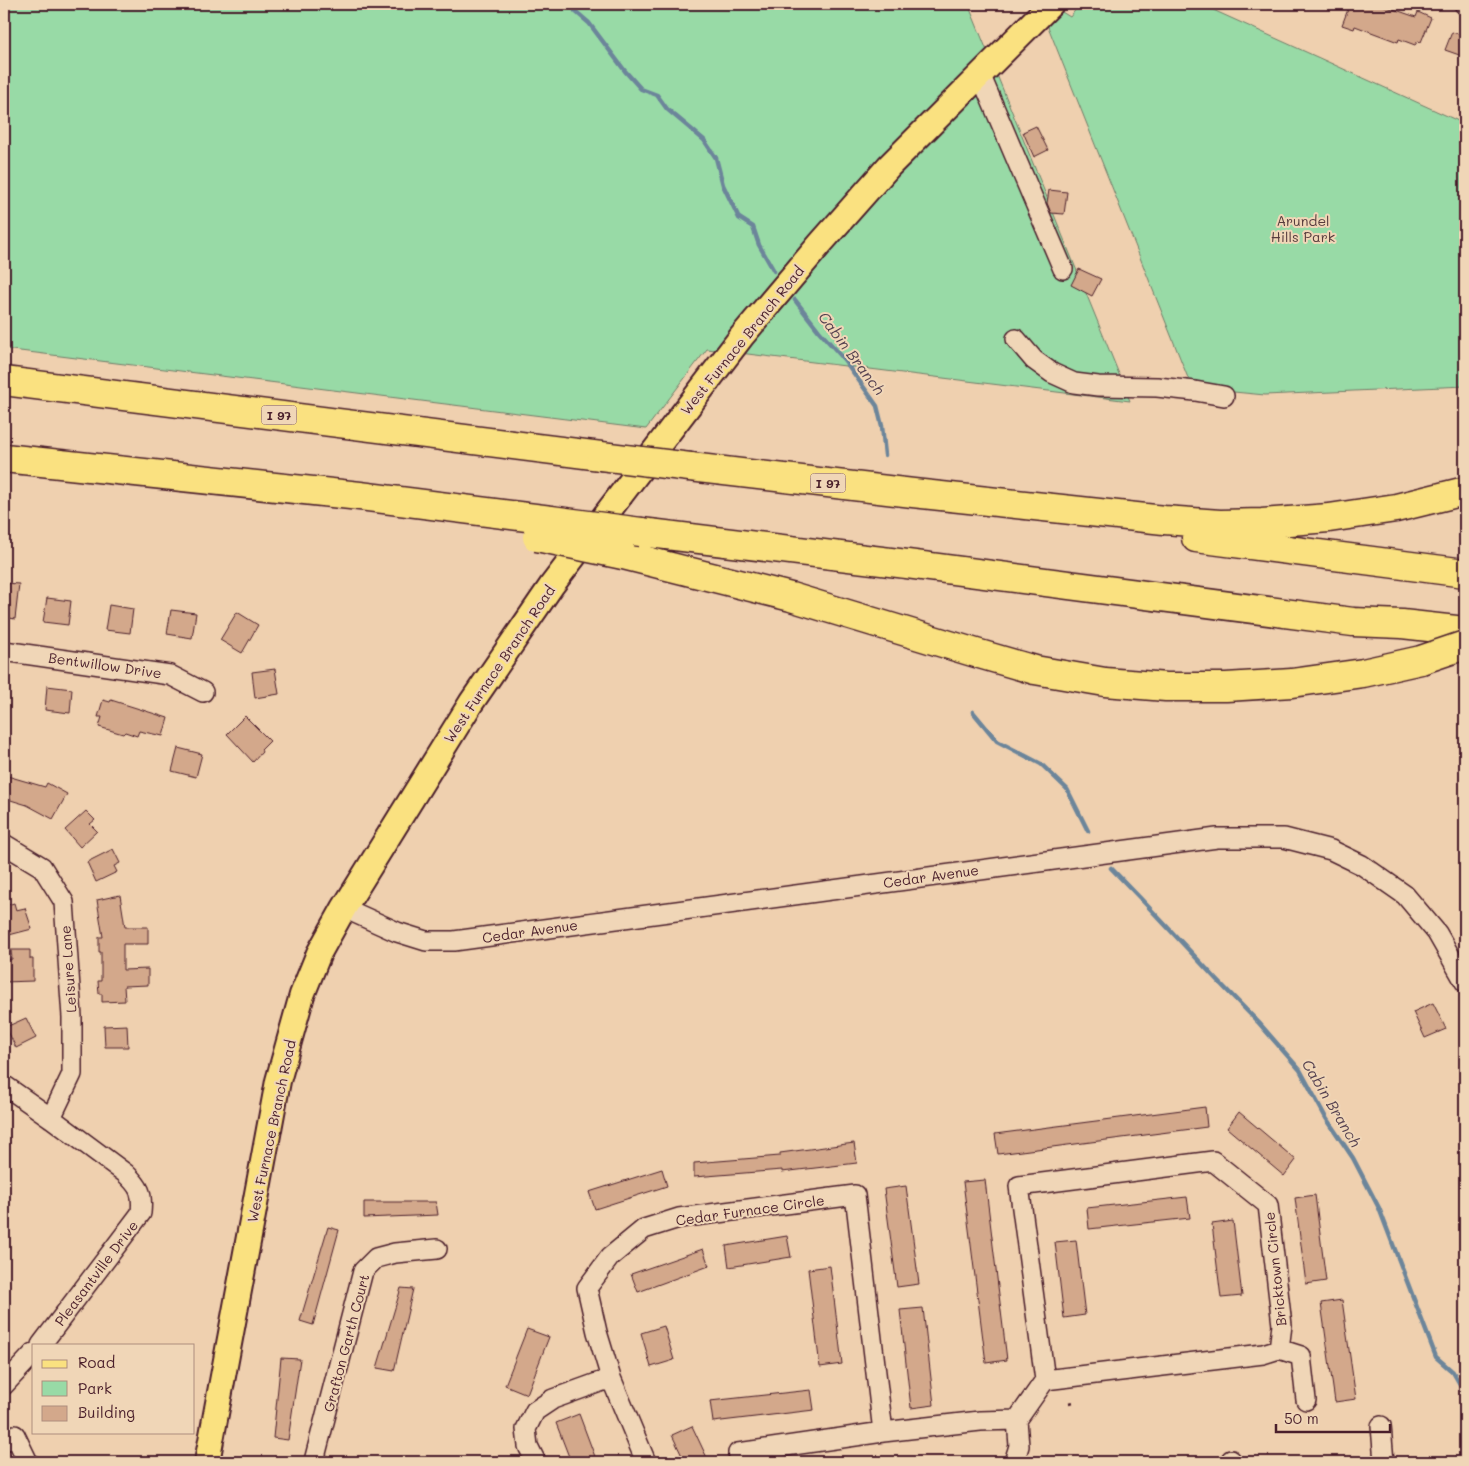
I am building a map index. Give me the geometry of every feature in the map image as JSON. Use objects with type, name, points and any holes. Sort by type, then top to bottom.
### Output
[{"type":"highway","name":"I 97","points":[[4,381],[913,493]]},
{"type":"highway","points":[[4,459],[360,496],[544,528],[641,532],[1353,622],[1402,624],[1465,631]]},
{"type":"highway","points":[[913,493],[1164,520],[1237,524],[1330,518],[1396,508],[1465,491]]},
{"type":"highway","points":[[913,493],[1162,534],[1465,573]]},
{"type":"highway","points":[[544,528],[623,555],[791,596],[1035,670],[1105,682],[1166,687],[1226,687],[1292,683],[1363,673],[1421,660],[1465,645]]},
{"type":"highway","points":[[1353,622],[1399,633],[1465,645]]},
{"type":"main road","name":"West Furnace Branch Road","points":[[207,1462],[278,1080],[302,995],[320,953],[344,908],[471,704],[552,585],[742,336],[889,166],[1051,4]]},
{"type":"street","points":[[980,74],[1064,269]]},
{"type":"street","points":[[1016,339],[1034,360],[1074,383],[1098,386],[1157,387],[1224,396]]},
{"type":"street","name":"Bentwillow Drive","points":[[4,650],[170,675],[204,692]]},
{"type":"street","name":"Cedar Avenue","points":[[344,908],[397,932],[426,940],[454,941],[1217,838],[1284,838],[1332,850],[1362,865],[1405,895],[1437,932],[1465,982]]},
{"type":"street","name":"Leisure Lane","points":[[4,844],[42,867],[64,902],[72,1017],[72,1074],[51,1118]]},
{"type":"street","name":"Pleasantville Drive","points":[[4,1085],[125,1173],[136,1184],[143,1198],[141,1213],[42,1344]]},
{"type":"street","name":"Bricktown Circle","points":[[1045,1380],[1019,1186],[1213,1161],[1268,1205],[1282,1325],[1279,1349]]},
{"type":"street","name":"Cedar Furnace Circle","points":[[646,1462],[610,1378],[587,1288],[610,1256],[644,1229],[679,1218],[855,1195],[883,1432]]},
{"type":"street","name":"Grafton Garth Court","points":[[315,1462],[362,1271],[376,1258],[395,1253],[437,1250]]},
{"type":"street","points":[[1014,1462],[1019,1446],[1017,1420],[1045,1380],[1263,1354],[1279,1349],[1301,1356],[1306,1400]]},
{"type":"street","points":[[4,1385],[32,1355]]},
{"type":"street","points":[[536,1462],[528,1446],[526,1429],[535,1411],[553,1399],[610,1378]]},
{"type":"street","points":[[738,1453],[883,1432],[980,1421],[1017,1420]]},
{"type":"street","points":[[1381,1426],[1384,1462]]},
{"type":"street","points":[[4,1441],[15,1435],[28,1462]]},
{"type":"path","points":[[1069,1403],[1075,1402]]},
{"type":"green space","points":[[4,4],[968,4],[1130,401],[707,349],[646,429],[4,349]]},
{"type":"green space","name":"Arundel Hills Park","points":[[1039,4],[1049,4],[1070,17],[1080,4],[1200,4],[1465,124],[1465,386],[1265,395],[1192,388]]},
{"type":"building","points":[[1350,4],[1379,4],[1416,17],[1418,12],[1431,18],[1421,42],[1418,41],[1415,45],[1399,39],[1398,42],[1355,26],[1354,29],[1342,25]]},
{"type":"building","points":[[1452,32],[1465,36],[1465,57],[1445,50]]},
{"type":"building","points":[[1036,126],[1048,150],[1034,157],[1023,132]]},
{"type":"building","points":[[1049,190],[1067,192],[1064,214],[1051,213],[1047,203]]},
{"type":"building","points":[[1079,269],[1101,279],[1092,296],[1071,285]]},
{"type":"building","points":[[4,583],[19,584],[15,619],[4,617]]},
{"type":"building","points":[[47,598],[71,601],[68,625],[43,622]]},
{"type":"building","points":[[109,605],[133,609],[130,633],[105,630]]},
{"type":"building","points":[[171,610],[196,613],[192,638],[167,634]]},
{"type":"building","points":[[237,612],[258,625],[242,653],[220,640]]},
{"type":"building","points":[[275,669],[279,694],[255,698],[252,672]]},
{"type":"building","points":[[47,686],[72,689],[70,713],[45,710]]},
{"type":"building","points":[[103,700],[110,702],[111,700],[168,718],[163,736],[139,731],[137,736],[99,727],[102,717],[98,717]]},
{"type":"building","points":[[245,716],[270,741],[253,762],[227,734]]},
{"type":"building","points":[[178,748],[202,754],[196,777],[172,771]]},
{"type":"building","points":[[4,775],[45,787],[47,783],[67,794],[53,819],[27,805],[4,798]]},
{"type":"building","points":[[86,811],[95,820],[90,824],[97,831],[80,847],[65,830]]},
{"type":"building","points":[[113,849],[120,863],[114,866],[117,872],[96,882],[87,862]]},
{"type":"building","points":[[120,895],[125,927],[148,927],[148,944],[123,944],[123,970],[148,969],[148,985],[124,986],[125,1001],[102,1002],[98,981],[101,981],[99,937],[103,937],[97,900]]},
{"type":"building","points":[[14,903],[16,910],[25,908],[32,929],[9,935],[4,915],[4,906]]},
{"type":"building","points":[[11,950],[30,950],[30,959],[33,959],[33,981],[4,982],[4,960],[12,959]]},
{"type":"building","points":[[1433,1003],[1446,1029],[1425,1038],[1413,1012]]},
{"type":"building","points":[[26,1018],[36,1038],[16,1048],[6,1027]]},
{"type":"building","points":[[127,1025],[128,1047],[105,1047],[104,1026]]},
{"type":"building","points":[[1205,1107],[1207,1127],[998,1154],[995,1134]]},
{"type":"building","points":[[1239,1112],[1296,1160],[1284,1176],[1227,1128]]},
{"type":"building","points":[[854,1143],[857,1163],[782,1172],[782,1170],[694,1177],[694,1163],[780,1156],[780,1153]]},
{"type":"building","points":[[662,1169],[667,1186],[595,1209],[589,1192]]},
{"type":"building","points":[[985,1180],[1007,1360],[986,1363],[963,1182]]},
{"type":"building","points":[[906,1186],[919,1284],[897,1287],[884,1189]]},
{"type":"building","points":[[1315,1195],[1326,1281],[1306,1284],[1295,1198]]},
{"type":"building","points":[[1187,1197],[1190,1218],[1089,1229],[1087,1208]]},
{"type":"building","points":[[364,1202],[436,1202],[438,1215],[364,1218]]},
{"type":"building","points":[[1233,1221],[1242,1296],[1221,1298],[1212,1224]]},
{"type":"building","points":[[328,1227],[339,1230],[313,1325],[300,1321]]},
{"type":"building","points":[[787,1236],[791,1257],[729,1267],[726,1246]]},
{"type":"building","points":[[1076,1240],[1085,1315],[1064,1318],[1055,1242]]},
{"type":"building","points":[[703,1249],[709,1266],[638,1292],[631,1274]]},
{"type":"building","points":[[830,1266],[842,1364],[820,1367],[808,1269]]},
{"type":"building","points":[[401,1288],[413,1289],[394,1371],[377,1368]]},
{"type":"building","points":[[1342,1300],[1356,1399],[1335,1402],[1321,1303]]},
{"type":"building","points":[[923,1308],[934,1405],[911,1408],[900,1310]]},
{"type":"building","points":[[664,1326],[674,1360],[651,1367],[641,1333]]},
{"type":"building","points":[[527,1329],[549,1337],[527,1394],[505,1385]]},
{"type":"building","points":[[281,1358],[300,1359],[288,1440],[273,1438]]},
{"type":"building","points":[[811,1390],[814,1410],[713,1422],[710,1401]]},
{"type":"building","points":[[579,1414],[597,1462],[571,1462],[556,1423]]},
{"type":"building","points":[[692,1426],[709,1462],[685,1462],[672,1435]]},
{"type":"waterway","name":"Cabin Branch","points":[[574,4],[575,11],[589,23],[641,89],[657,95],[667,109],[704,140],[716,158],[723,185],[739,218],[753,227],[759,245],[774,271]]},
{"type":"waterway","name":"Cabin Branch","points":[[795,300],[843,358],[877,406],[882,426],[885,455]]},
{"type":"waterway","name":"Cabin Branch","points":[[973,712],[997,741],[1041,764],[1067,789],[1088,831]]},
{"type":"waterway","name":"Cabin Branch","points":[[1111,868],[1259,1023],[1300,1070],[1326,1118],[1353,1158],[1379,1208],[1436,1357],[1453,1372],[1465,1393]]}]
